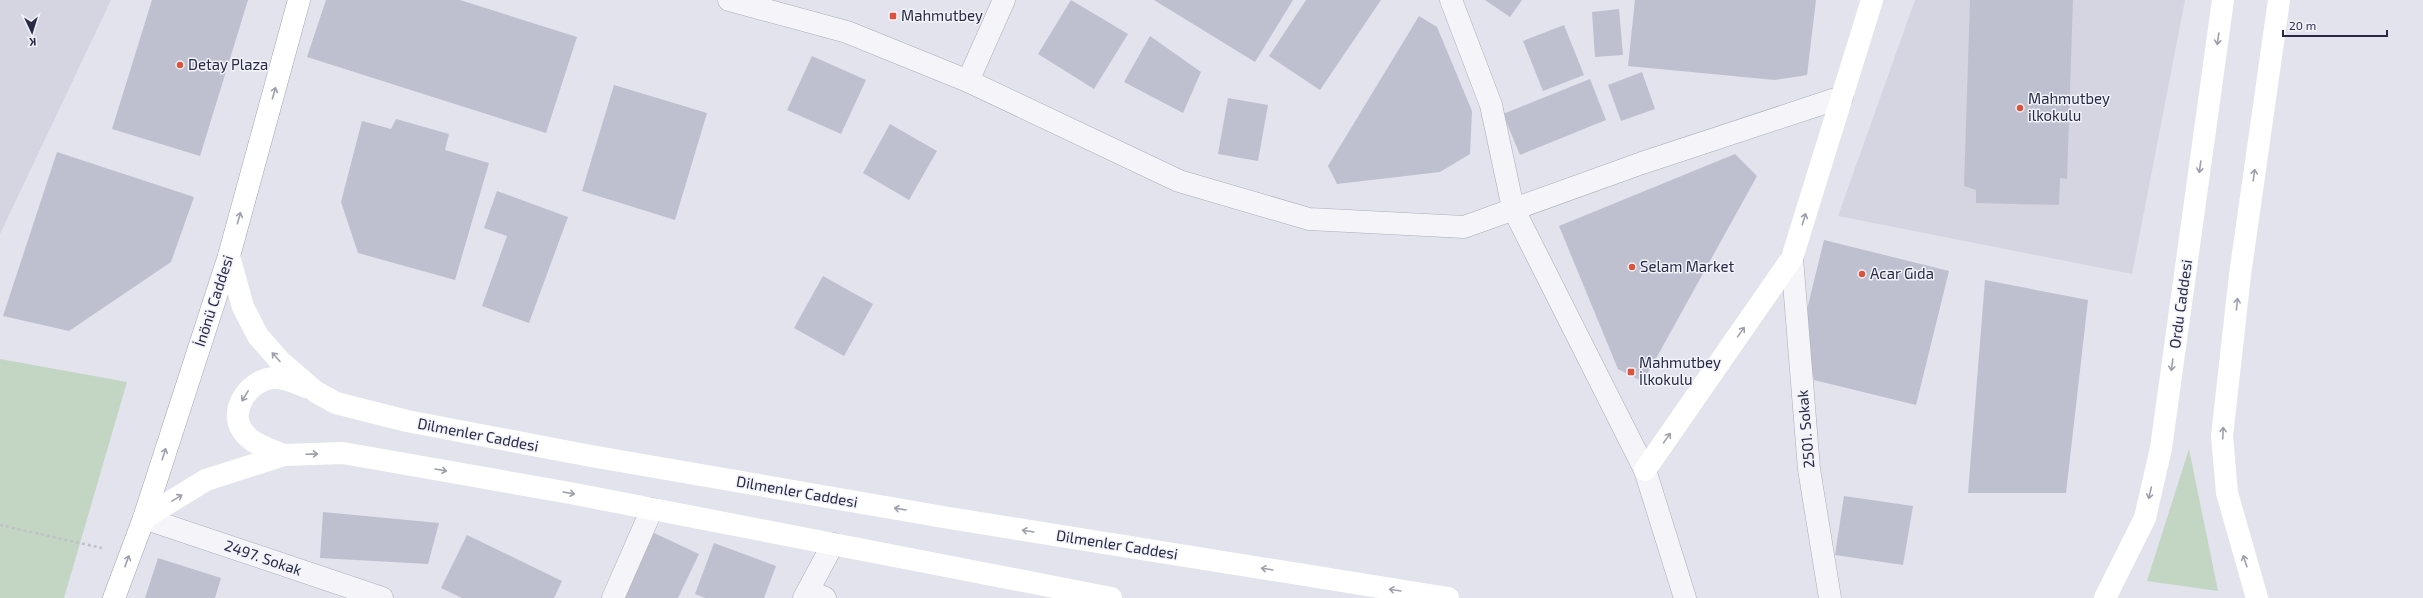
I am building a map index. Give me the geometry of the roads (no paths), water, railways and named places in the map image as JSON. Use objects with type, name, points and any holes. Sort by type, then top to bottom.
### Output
[{"type":"street","name":"İnönü Caddesi","points":[[114,598],[144,518],[229,256],[299,0]]},
{"type":"street","points":[[729,0],[847,32],[968,81],[1179,181],[1309,219],[1464,227],[1513,208],[1842,97]]},
{"type":"street","points":[[968,81],[1004,0]]},
{"type":"street","points":[[1451,0],[1491,105],[1513,208],[1645,470],[1685,598]]},
{"type":"street","points":[[1645,470],[1792,258],[1872,0]]},
{"type":"street","name":"Ordu Caddesi","points":[[2105,598],[2144,518],[2161,448],[2223,0]]},
{"type":"street","points":[[2257,598],[2227,493],[2222,436],[2240,275],[2280,0]]},
{"type":"street","name":"Dilmenler Caddesi","points":[[229,256],[243,307],[258,336],[280,362],[316,392],[336,403],[407,421],[591,456],[949,518],[1448,598]]},
{"type":"street","name":"2501. Sokak","points":[[1792,258],[1809,469],[1830,598]]},
{"type":"street","points":[[284,455],[263,446],[245,434],[238,419],[240,405],[246,393],[256,383],[274,378],[296,383],[316,392]]},
{"type":"street","points":[[144,518],[206,480],[284,455],[343,453],[652,509],[1111,598]]},
{"type":"street","points":[[613,598],[652,509]]},
{"type":"street","name":"2497. Sokak","points":[[144,518],[382,598]]},
{"type":"street","points":[[812,596],[834,544]]},
{"type":"place","name":"Mahmutbey","points":[[893,16]]},
{"type":"place","name":"Detay Plaza","points":[[180,65]]},
{"type":"place","name":"Mahmutbey ilkokulu","points":[[2020,108]]},
{"type":"place","name":"Selam Market","points":[[1632,267]]},
{"type":"place","name":"Acar Gıda","points":[[1862,274]]},
{"type":"place","name":"Mahmutbey İlkokulu","points":[[1631,372]]}]
